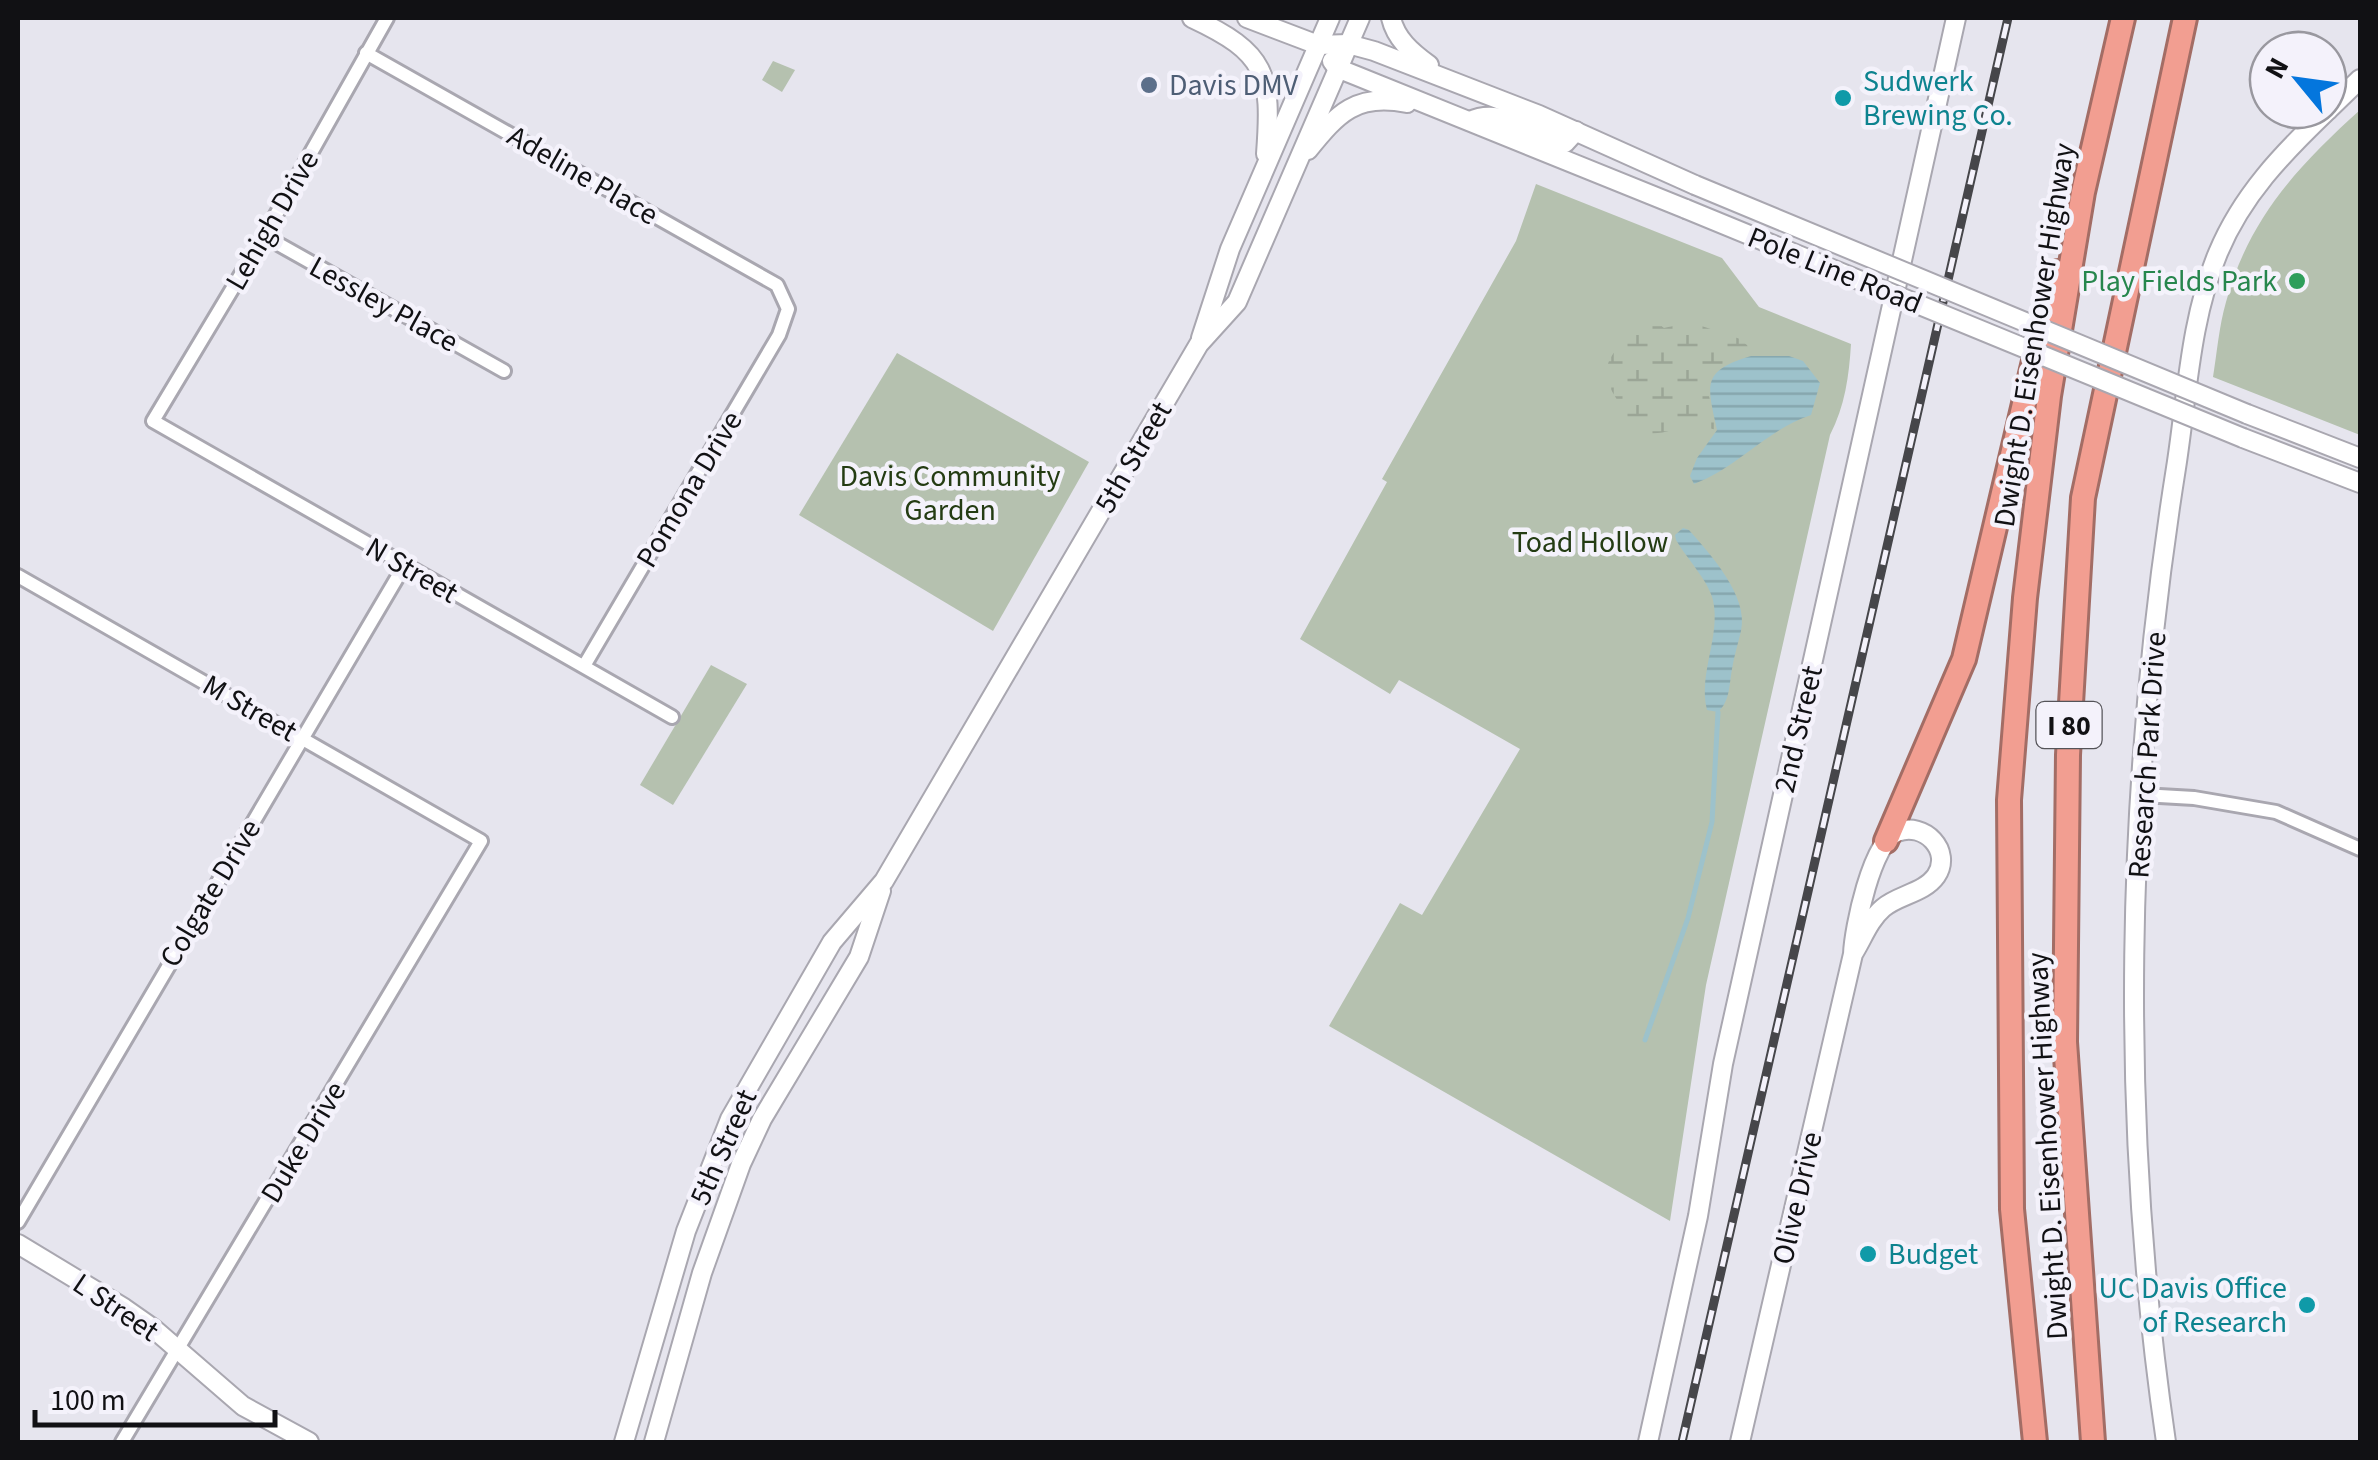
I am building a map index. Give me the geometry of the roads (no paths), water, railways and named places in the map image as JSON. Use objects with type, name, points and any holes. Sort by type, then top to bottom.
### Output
[{"type":"highway","name":"Dwight D. Eisenhower Highway","points":[[2035,1442],[2012,1209],[2009,800],[2025,598],[2047,414],[2083,192],[2122,18]]},
{"type":"highway","name":"Dwight D. Eisenhower Highway","points":[[2093,1442],[2066,1042],[2068,754],[2084,498],[2185,18]]},
{"type":"highway","points":[[1886,842],[1964,658],[2046,310],[2083,192]]},
{"type":"main road","points":[[1192,18],[1234,40],[1259,66],[1267,91],[1269,117],[1266,169]]},
{"type":"main road","name":"Pole Line Road","points":[[1247,18],[1318,45],[1348,44],[1449,80],[2360,458]]},
{"type":"main road","name":"5th Street","points":[[1200,344],[1214,293],[1330,18]]},
{"type":"main road","name":"5th Street","points":[[624,1442],[686,1231],[730,1119],[832,942],[884,881],[1200,344],[1237,302],[1360,18]]},
{"type":"main road","points":[[1391,18],[1406,46],[1449,80]]},
{"type":"main road","name":"2nd Street","points":[[1648,1442],[1698,1216],[1724,1064],[1956,18]]},
{"type":"main road","name":"Pole Line Road","points":[[1318,45],[1338,68],[2360,483]]},
{"type":"main road","points":[[1295,166],[1326,127],[1352,106],[1393,100],[1439,109]]},
{"type":"main road","points":[[1470,121],[1487,116],[1503,118],[1565,143],[1576,132]]},
{"type":"main road","name":"Research Park Drive","points":[[2166,1442],[2149,1302],[2135,1064],[2134,953],[2150,679],[2169,510],[2202,304],[2217,254],[2240,209],[2274,163],[2308,130]]},
{"type":"main road","name":"Olive Drive","points":[[1740,1442],[1853,954],[1854,930],[1886,842],[1899,831],[1922,832],[1939,848],[1940,867],[1930,883],[1882,908],[1853,954]]},
{"type":"main road","name":"5th Street","points":[[654,1442],[707,1258],[740,1164],[762,1119],[859,957],[884,881]]},
{"type":"main road","name":"L Street","points":[[18,1244],[139,1318],[244,1406],[309,1442]]},
{"type":"street","name":"Lehigh Drive","points":[[154,421],[387,18]]},
{"type":"street","name":"Adeline Place","points":[[366,53],[777,285],[788,309]]},
{"type":"street","name":"Lessley Place","points":[[264,236],[504,371]]},
{"type":"street","name":"Pomona Drive","points":[[584,666],[780,335],[788,309]]},
{"type":"street","name":"N Street","points":[[154,421],[672,717]]},
{"type":"street","name":"Colgate Drive","points":[[18,1222],[404,566]]},
{"type":"street","name":"M Street","points":[[18,576],[482,840]]},
{"type":"street","points":[[2142,795],[2194,798],[2276,812],[2360,849]]},
{"type":"street","name":"Duke Drive","points":[[122,1442],[482,840]]},
{"type":"water","points":[[1751,356],[1789,356],[1803,361],[1820,383],[1811,415],[1781,429],[1694,484],[1690,476],[1697,458],[1717,430],[1711,381],[1723,367]]},
{"type":"water","points":[[1683,528],[1689,530],[1726,576],[1742,618],[1728,693],[1718,712],[1707,710],[1705,696],[1714,628],[1713,600],[1676,540],[1675,535]]},
{"type":"waterway","points":[[1645,1040],[1688,918],[1712,822],[1718,712]]},
{"type":"railway","points":[[1682,1442],[2008,18]]},
{"type":"place","name":"Davis DMV","points":[[1149,85]]},
{"type":"place","name":"Sudwerk Brewing Co.","points":[[1843,98]]},
{"type":"place","name":"Play Fields Park","points":[[2297,281]]},
{"type":"place","name":"Budget","points":[[1868,1254]]},
{"type":"place","name":"UC Davis Office of Research","points":[[2307,1305]]},
{"type":"park label","name":"Davis Community Garden","points":[[950,493]]},
{"type":"park label","name":"Toad Hollow","points":[[1590,542]]}]
